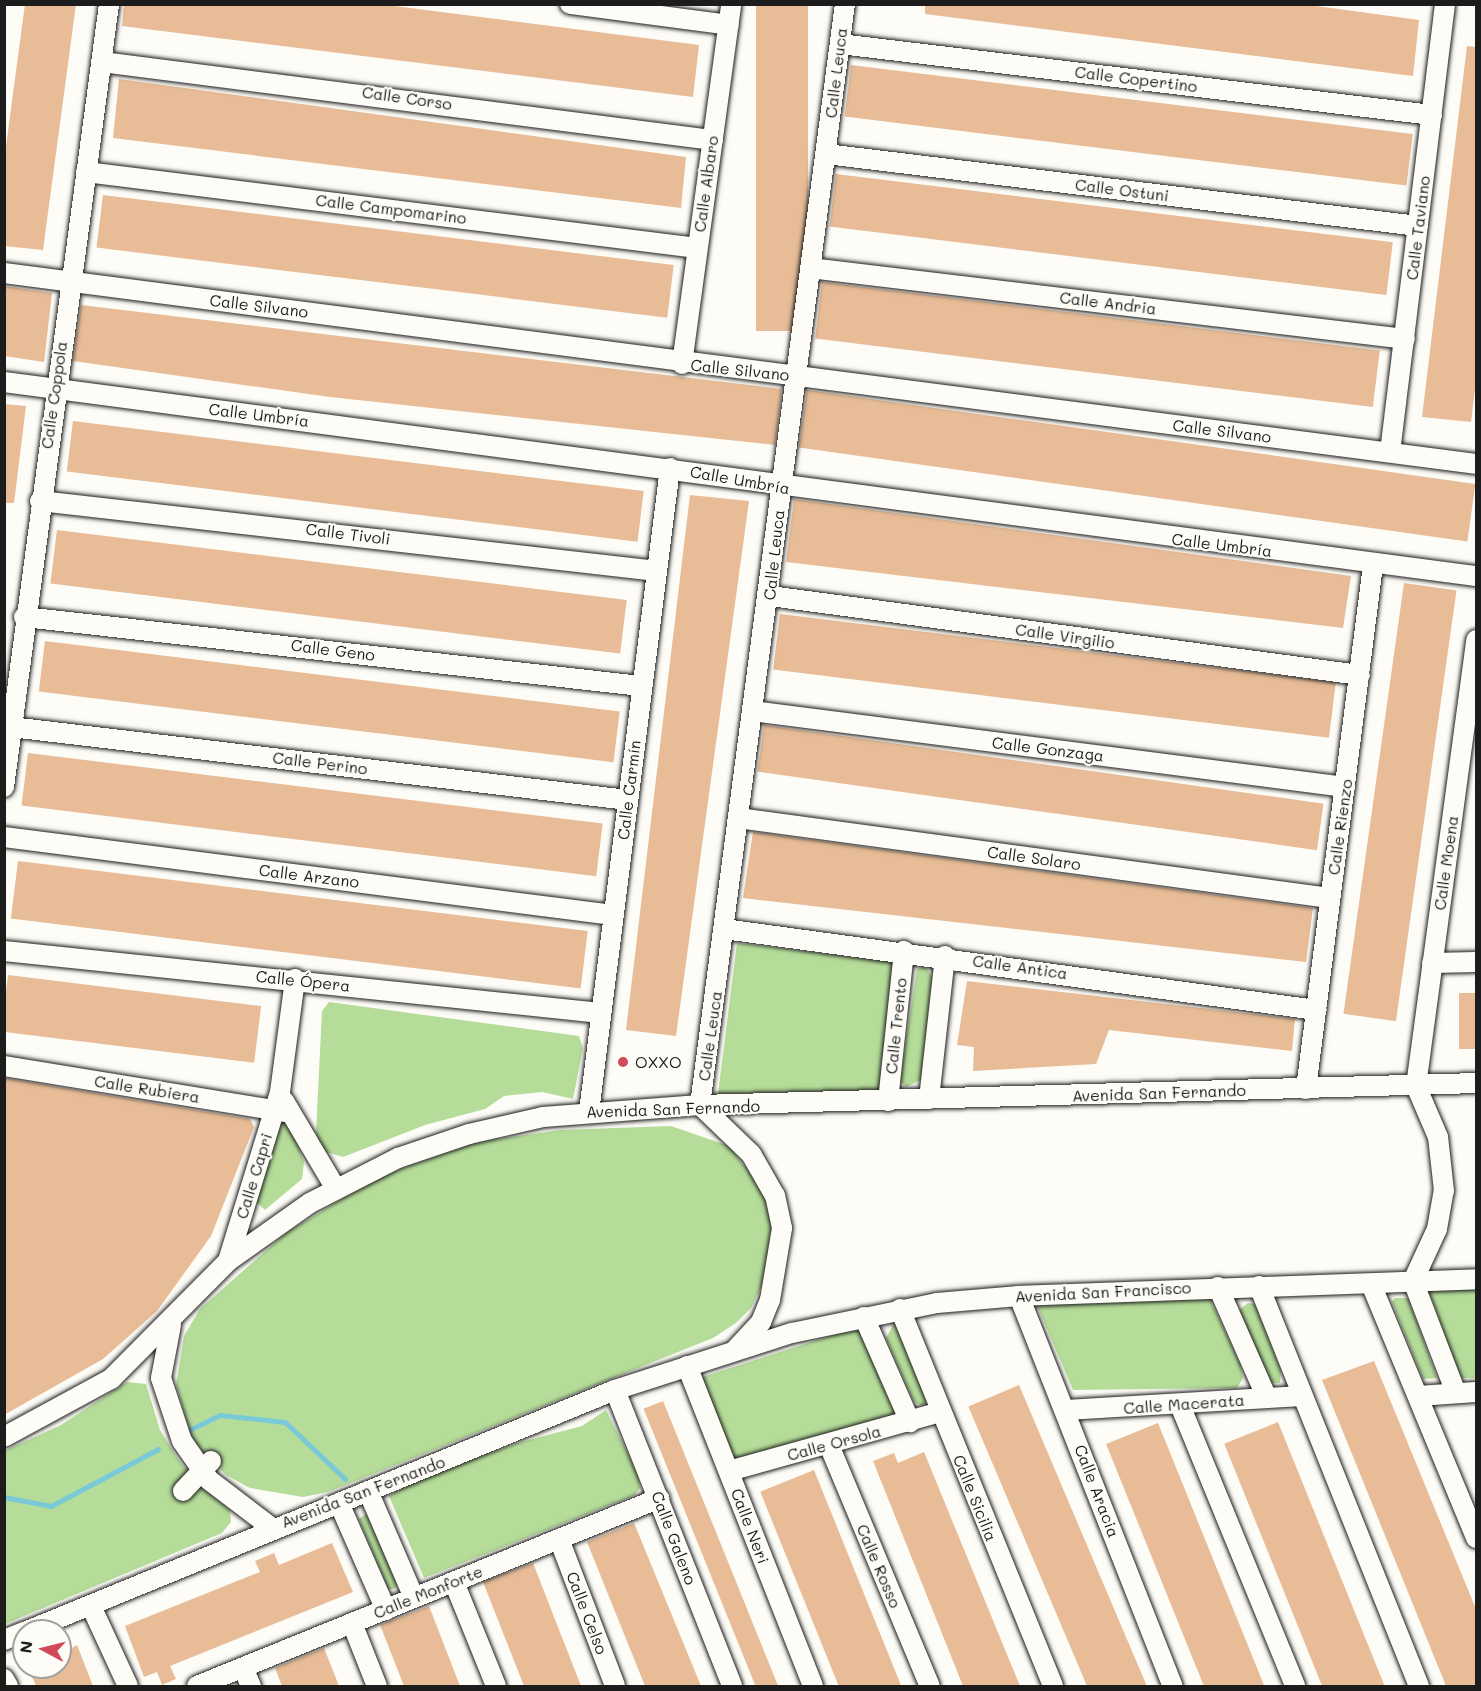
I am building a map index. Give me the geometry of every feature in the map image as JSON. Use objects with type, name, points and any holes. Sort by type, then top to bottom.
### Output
[{"type":"street","name":"Calle Coppola","points":[[4,787],[54,388],[109,4]]},
{"type":"street","points":[[570,4],[729,25]]},
{"type":"street","name":"Calle Albaro","points":[[682,364],[731,4]]},
{"type":"street","name":"Calle Leuca","points":[[700,1104],[752,711],[770,596],[781,488],[845,4]]},
{"type":"street","name":"Calle Taviano","points":[[1390,452],[1444,4]]},
{"type":"street","name":"Calle Copertino","points":[[840,44],[1432,115]]},
{"type":"street","name":"Calle Corso","points":[[102,62],[713,140]]},
{"type":"street","name":"Calle Ostuni","points":[[826,154],[1418,226]]},
{"type":"street","name":"Calle Campomarino","points":[[86,172],[697,248]]},
{"type":"street","name":"Calle Andria","points":[[810,268],[1405,339]]},
{"type":"street","name":"Calle Silvano","points":[[4,273],[682,364],[796,376],[1476,464]]},
{"type":"street","name":"Calle Umbría","points":[[4,382],[670,468],[781,488],[1373,565],[1476,576]]},
{"type":"street","name":"Calle Carmín","points":[[589,1112],[670,468]]},
{"type":"street","name":"Calle Tivoli","points":[[40,501],[657,571]]},
{"type":"street","name":"Calle Rienzo","points":[[1306,1089],[1373,565]]},
{"type":"street","name":"Calle Virgilio","points":[[770,596],[1360,675]]},
{"type":"street","name":"Calle Geno","points":[[24,617],[641,686]]},
{"type":"street","name":"Calle Moena","points":[[1416,1086],[1476,640]]},
{"type":"street","name":"Calle Gonzaga","points":[[752,711],[1345,787]]},
{"type":"street","name":"Calle Perino","points":[[11,727],[628,800]]},
{"type":"street","name":"Calle Solaro","points":[[738,818],[1330,898]]},
{"type":"street","name":"Calle Arzano","points":[[4,837],[613,915]]},
{"type":"street","name":"Calle Antica","points":[[724,929],[945,956],[1316,1010]]},
{"type":"street","name":"Calle Ópera","points":[[4,951],[601,1013]]},
{"type":"street","name":"Calle Trento","points":[[888,1101],[904,951]]},
{"type":"street","points":[[929,1099],[945,956]]},
{"type":"street","points":[[1432,963],[1476,962]]},
{"type":"street","name":"Calle Capri","points":[[228,1261],[281,1105],[295,980]]},
{"type":"street","name":"Calle Rubiera","points":[[4,1066],[281,1105]]},
{"type":"street","name":"Avenida San Fernando","points":[[4,1437],[111,1379],[171,1322],[228,1261],[336,1189],[398,1158],[469,1134],[589,1112],[700,1104],[888,1101],[1476,1083]]},
{"type":"street","points":[[1416,1086],[1438,1137],[1444,1191],[1439,1222],[1413,1281],[1456,1393]]},
{"type":"street","points":[[700,1104],[751,1154],[775,1196],[782,1228],[770,1300],[761,1322],[736,1349]]},
{"type":"street","name":"Calle Capri","points":[[281,1105],[336,1189]]},
{"type":"street","name":"Avenida San Francisco","points":[[736,1349],[900,1309],[1018,1296],[1476,1279]]},
{"type":"street","points":[[1371,1284],[1476,1538]]},
{"type":"street","points":[[1258,1286],[1419,1686]]},
{"type":"street","points":[[1218,1287],[1267,1398]]},
{"type":"street","name":"Calle Aracia","points":[[1018,1296],[1066,1410],[1173,1686]]},
{"type":"street","name":"Calle Sicilia","points":[[900,1309],[939,1412],[1053,1686]]},
{"type":"street","points":[[864,1317],[910,1422]]},
{"type":"street","points":[[171,1322],[163,1356],[165,1403],[206,1466],[233,1502],[272,1528]]},
{"type":"street","name":"Avenida San Fernando","points":[[58,1619],[272,1528],[339,1503],[615,1390],[736,1349]]},
{"type":"street","name":"Calle Neri","points":[[687,1366],[813,1686]]},
{"type":"street","name":"Calle Galeno","points":[[615,1390],[732,1686]]},
{"type":"street","points":[[1419,1396],[1476,1392]]},
{"type":"street","name":"Calle Macerata","points":[[1066,1410],[1302,1396]]},
{"type":"street","points":[[1180,1405],[1295,1686]]},
{"type":"street","name":"Calle Orsola","points":[[729,1471],[829,1445],[939,1412]]},
{"type":"street","name":"Calle Rosso","points":[[829,1445],[930,1686]]},
{"type":"street","points":[[183,1491],[206,1466]]},
{"type":"street","points":[[368,1491],[414,1598]]},
{"type":"street","name":"Calle Monforte","points":[[197,1686],[659,1498]]},
{"type":"street","points":[[339,1503],[386,1610]]},
{"type":"street","name":"Calle Celso","points":[[559,1539],[615,1686]]},
{"type":"street","points":[[454,1582],[496,1686]]},
{"type":"street","points":[[91,1606],[128,1686]]},
{"type":"street","points":[[352,1623],[377,1686]]},
{"type":"street","points":[[243,1668],[250,1686]]},
{"type":"street","points":[[4,1679],[8,1686]]},
{"type":"green space","points":[[737,943],[895,962],[883,1090],[718,1094]]},
{"type":"green space","points":[[926,967],[935,982],[923,1079],[906,1087],[900,1081],[917,969]]},
{"type":"green space","points":[[329,1002],[579,1036],[583,1048],[573,1099],[542,1092],[504,1096],[485,1109],[425,1125],[343,1157],[323,1151],[316,1133],[322,1011]]},
{"type":"green space","points":[[275,1119],[288,1120],[304,1162],[302,1179],[265,1210],[252,1198]]},
{"type":"green space","points":[[671,1126],[729,1146],[763,1190],[775,1234],[771,1267],[751,1308],[736,1323],[713,1338],[328,1492],[303,1497],[250,1488],[226,1475],[193,1441],[176,1385],[184,1336],[200,1309],[286,1233],[378,1177],[477,1142],[560,1130]]},
{"type":"green space","points":[[1476,1287],[1476,1378],[1460,1378],[1429,1291]]},
{"type":"green space","points":[[1209,1297],[1240,1364],[1243,1378],[1237,1388],[1073,1390],[1036,1303]]},
{"type":"green space","points":[[1395,1298],[1408,1298],[1437,1378],[1423,1379],[1392,1302]]},
{"type":"green space","points":[[1248,1303],[1255,1304],[1281,1370],[1280,1383],[1271,1383],[1238,1311]]},
{"type":"green space","points":[[893,1325],[902,1329],[927,1400],[923,1406],[914,1402],[886,1338]]},
{"type":"green space","points":[[852,1329],[863,1331],[896,1412],[882,1421],[735,1463],[699,1378]]},
{"type":"green space","points":[[127,1382],[146,1384],[160,1430],[176,1456],[194,1481],[230,1510],[231,1522],[222,1533],[17,1619],[12,1619],[5,1624],[4,1451],[61,1425]]},
{"type":"green space","points":[[606,1410],[637,1472],[640,1488],[635,1495],[424,1578],[389,1496],[418,1479],[521,1442],[582,1426]]},
{"type":"green space","points":[[370,1511],[398,1585],[394,1589],[388,1589],[359,1519]]},
{"type":"building","points":[[25,4],[76,4],[43,250],[4,246],[4,161]]},
{"type":"building","points":[[124,4],[379,4],[699,45],[693,97],[122,26]]},
{"type":"building","points":[[756,4],[808,4],[808,331],[756,331]]},
{"type":"building","points":[[925,4],[1302,4],[1419,20],[1413,76],[925,14]]},
{"type":"building","points":[[1467,46],[1476,47],[1476,381],[1471,422],[1422,417]]},
{"type":"building","points":[[851,65],[1413,134],[1406,186],[845,117]]},
{"type":"building","points":[[119,79],[686,157],[681,208],[113,138]]},
{"type":"building","points":[[836,174],[1393,242],[1386,295],[830,227]]},
{"type":"building","points":[[103,195],[674,265],[667,318],[97,248]]},
{"type":"building","points":[[822,282],[1380,350],[1373,407],[815,339]]},
{"type":"building","points":[[4,286],[52,293],[44,362],[4,356]]},
{"type":"building","points":[[81,305],[782,389],[775,445],[330,397],[73,361]]},
{"type":"building","points":[[807,390],[1475,484],[1467,541],[799,447]]},
{"type":"building","points":[[4,404],[26,406],[14,503],[4,503]]},
{"type":"building","points":[[73,421],[644,491],[637,542],[67,472]]},
{"type":"building","points":[[690,495],[749,501],[676,1036],[626,1030]]},
{"type":"building","points":[[794,499],[1351,576],[1343,628],[786,562]]},
{"type":"building","points":[[57,530],[627,600],[620,654],[50,584]]},
{"type":"building","points":[[1404,583],[1456,590],[1396,1021],[1343,1014]]},
{"type":"building","points":[[780,614],[1336,682],[1329,738],[773,670]]},
{"type":"building","points":[[45,641],[620,712],[613,762],[39,692]]},
{"type":"building","points":[[764,725],[1324,804],[1317,850],[757,772]]},
{"type":"building","points":[[28,753],[603,824],[596,876],[22,806]]},
{"type":"building","points":[[753,832],[1313,908],[1306,962],[743,898]]},
{"type":"building","points":[[18,861],[588,931],[581,989],[11,919]]},
{"type":"building","points":[[8,975],[261,1006],[254,1063],[4,1032]]},
{"type":"building","points":[[967,981],[1295,1019],[1292,1051],[1109,1030],[1096,1064],[973,1071],[974,1047],[957,1045]]},
{"type":"building","points":[[1459,993],[1476,993],[1476,1049],[1459,1049]]},
{"type":"building","points":[[4,1078],[250,1119],[254,1127],[211,1236],[157,1311],[103,1359],[4,1415]]},
{"type":"building","points":[[1374,1361],[1476,1609],[1476,1686],[1446,1686],[1322,1380]]},
{"type":"building","points":[[1019,1385],[1146,1685],[1087,1686],[968,1406]]},
{"type":"building","points":[[663,1401],[778,1686],[755,1686],[644,1409]]},
{"type":"building","points":[[1278,1422],[1385,1686],[1322,1686],[1224,1444]]},
{"type":"building","points":[[1158,1423],[1264,1686],[1204,1686],[1106,1444]]},
{"type":"building","points":[[924,1452],[1020,1686],[963,1686],[873,1461],[894,1453],[898,1463]]},
{"type":"building","points":[[814,1470],[901,1686],[839,1686],[760,1492]]},
{"type":"building","points":[[634,1523],[701,1686],[645,1686],[587,1542]]},
{"type":"building","points":[[332,1543],[353,1592],[170,1666],[176,1679],[162,1685],[157,1672],[144,1677],[125,1626],[260,1572],[255,1561],[274,1553],[279,1565]]},
{"type":"building","points":[[533,1563],[581,1686],[524,1686],[483,1582]]},
{"type":"building","points":[[429,1606],[460,1686],[404,1686],[380,1625]]},
{"type":"building","points":[[77,1645],[93,1686],[36,1686],[33,1679],[72,1679],[72,1648]]},
{"type":"building","points":[[324,1648],[339,1686],[282,1686],[275,1668]]},
{"type":"waterway","points":[[187,1431],[220,1415],[285,1422],[345,1479]]},
{"type":"waterway","points":[[4,1497],[51,1506],[158,1449]]},
{"type":"place","name":"OXXO","points":[[623,1062]]}]
